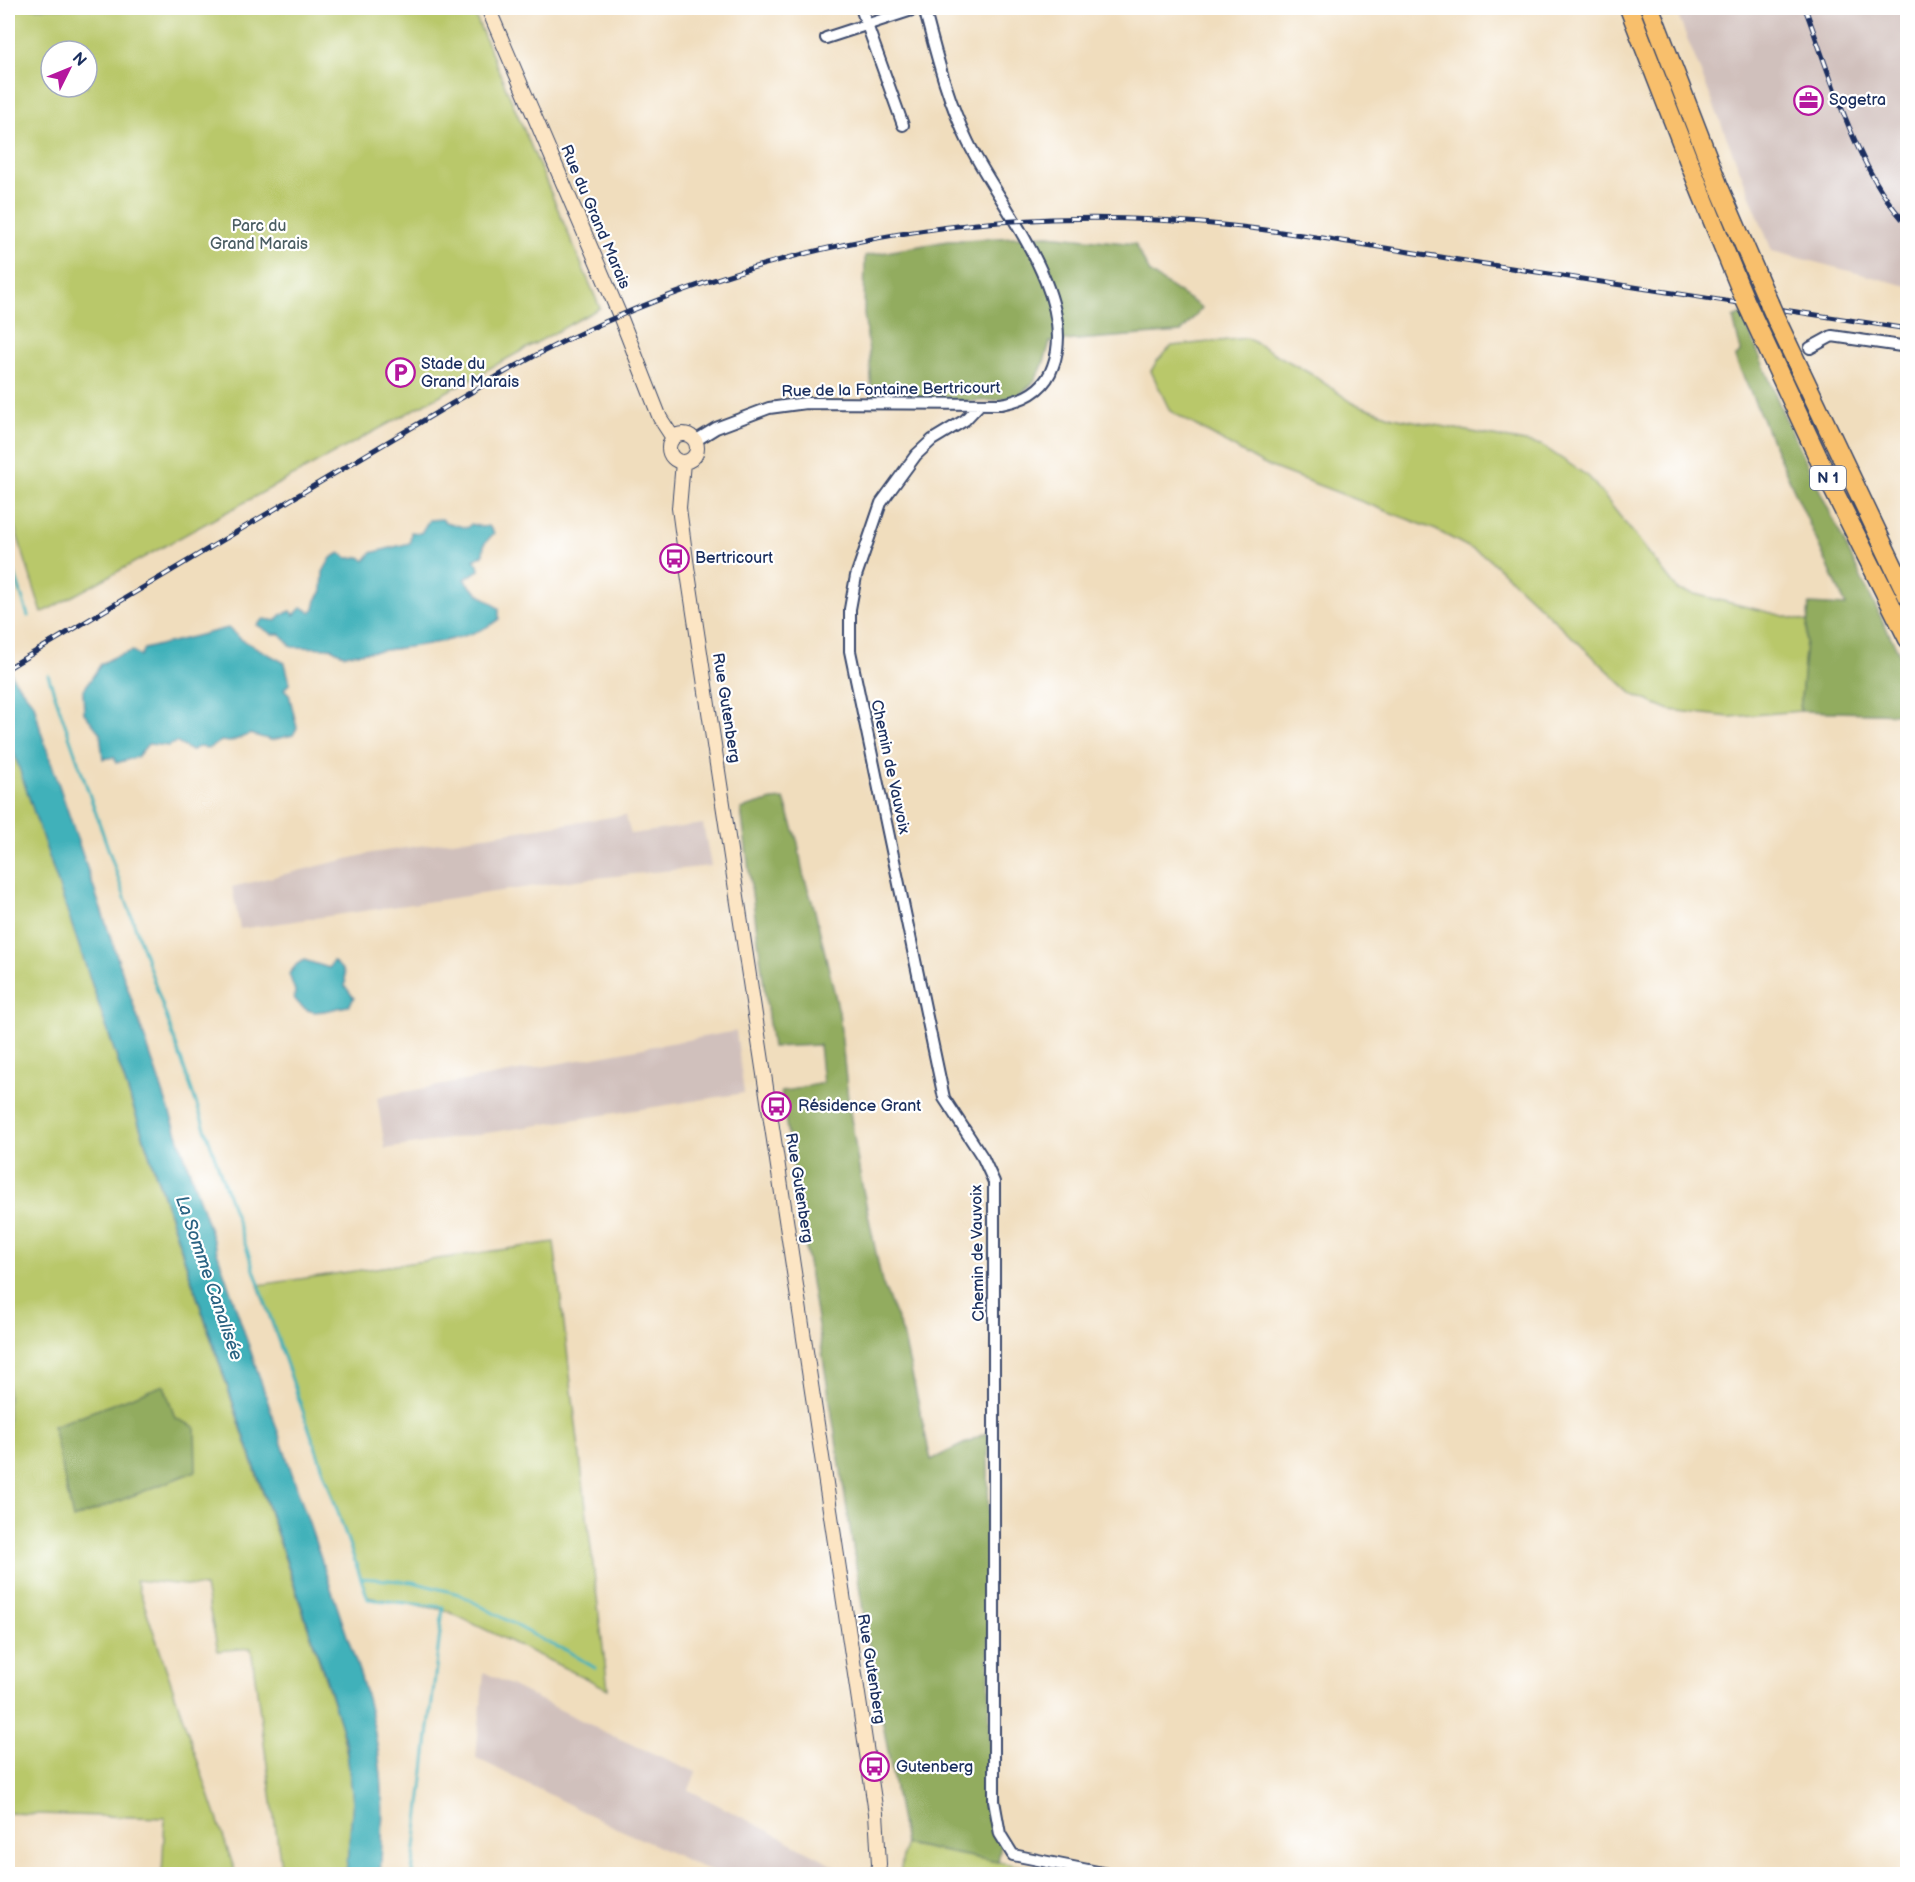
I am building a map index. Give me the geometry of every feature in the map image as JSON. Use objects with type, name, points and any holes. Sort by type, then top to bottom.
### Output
[{"type":"highway","name":"N 1","points":[[1629,8],[1748,308],[1830,483],[1908,639]]},
{"type":"highway","name":"N 1","points":[[1650,8],[1719,187],[1772,311],[1908,597]]},
{"type":"street","name":"Rue du Grand Marais","points":[[488,8],[620,316],[660,418],[673,438]]},
{"type":"street","points":[[861,8],[873,36],[903,125]]},
{"type":"street","points":[[826,38],[918,8]]},
{"type":"street","name":"Rue de la Fontaine Bertricourt","points":[[695,441],[716,428],[769,408],[806,404],[1015,402],[1035,392],[1051,372],[1058,345],[1055,315],[1046,281],[959,123],[924,8]]},
{"type":"street","points":[[1810,348],[1832,336],[1908,346]]},
{"type":"street","name":"Chemin de Vauvoix","points":[[980,404],[965,420],[932,440],[916,455],[881,503],[856,576],[850,609],[850,651],[944,1098],[983,1158],[994,1182],[994,1801],[1000,1834],[1013,1855],[1108,1875]]},
{"type":"street","points":[[685,434],[695,441],[697,448],[690,460],[683,462],[674,459],[669,451],[670,441],[673,438],[685,434]]},
{"type":"street","name":"Rue Gutenberg","points":[[683,462],[679,508],[876,1813],[878,1875]]},
{"type":"shaded area","points":[[1675,8],[1907,8],[1907,286],[1772,251]]},
{"type":"shaded area","points":[[625,815],[631,834],[703,824],[711,866],[577,880],[240,929],[232,887],[372,853]]},
{"type":"shaded area","points":[[736,1031],[744,1093],[385,1149],[377,1097]]},
{"type":"shaded area","points":[[484,1672],[613,1736],[696,1772],[689,1790],[852,1874],[717,1874],[608,1824],[476,1758]]},
{"type":"green space","name":"Parc du Grand Marais","points":[[8,8],[472,8],[600,308],[42,613],[8,506]]},
{"type":"green space","points":[[1048,235],[1135,244],[1150,273],[1202,308],[1181,332],[1050,342],[1043,365],[1036,378],[1018,395],[1008,398],[948,401],[872,398],[864,314],[865,256],[947,241]]},
{"type":"green space","points":[[1742,314],[1783,413],[1907,669],[1907,714],[1800,711],[1809,604],[1846,606],[1735,358],[1741,351],[1733,318]]},
{"type":"green space","points":[[1247,338],[1311,374],[1353,403],[1393,417],[1541,445],[1589,477],[1678,590],[1808,622],[1800,711],[1730,717],[1670,710],[1634,695],[1487,557],[1436,530],[1263,464],[1170,411],[1151,371],[1157,361],[1172,346]]},
{"type":"green space","points":[[8,735],[340,1723],[348,1760],[353,1801],[346,1874],[282,1874],[251,1648],[218,1651],[205,1587],[136,1580],[236,1874],[162,1874],[165,1818],[8,1813]]},
{"type":"green space","points":[[784,799],[798,843],[803,874],[814,907],[839,1012],[848,1099],[860,1175],[882,1282],[903,1334],[931,1460],[988,1432],[990,1796],[1001,1843],[998,1862],[905,1844],[868,1642],[781,1092],[823,1083],[819,1045],[772,1047],[741,809]]},
{"type":"green space","points":[[554,1242],[608,1689],[445,1610],[368,1597],[258,1285]]},
{"type":"green space","points":[[164,1385],[175,1418],[195,1427],[196,1471],[73,1519],[53,1426]]},
{"type":"green space","points":[[905,1844],[1061,1874],[900,1874]]},
{"type":"water","points":[[442,519],[445,522],[467,528],[471,524],[489,526],[494,533],[484,544],[483,555],[474,560],[479,570],[464,579],[476,592],[499,609],[499,619],[485,628],[448,640],[344,655],[331,648],[292,647],[280,634],[272,634],[257,625],[264,619],[277,621],[280,615],[291,611],[294,615],[302,607],[310,612],[314,609],[316,600],[322,591],[323,572],[331,558],[340,553],[347,558],[360,557],[365,561],[371,553],[410,543],[411,532],[421,533],[429,520]]},
{"type":"water","points":[[228,628],[242,640],[285,663],[290,683],[284,689],[289,694],[297,728],[293,735],[271,740],[250,734],[230,742],[221,741],[210,748],[198,747],[191,751],[176,742],[169,746],[148,744],[137,757],[116,763],[114,757],[103,759],[100,733],[84,713],[83,691],[101,664],[133,651],[140,656],[144,649]]},
{"type":"water","name":"La Somme Canalisée","points":[[8,663],[13,678],[34,704],[41,732],[361,1677],[374,1728],[381,1775],[383,1822],[380,1874],[346,1874],[353,1801],[346,1743],[8,735]]},
{"type":"water","points":[[304,960],[329,968],[333,961],[339,966],[345,974],[345,986],[354,998],[349,1006],[318,1012],[300,1005],[294,998],[295,991],[289,974],[297,964]]},
{"type":"waterway","points":[[8,552],[28,616]]},
{"type":"waterway","points":[[48,675],[368,1599],[443,1607],[412,1874]]},
{"type":"waterway","points":[[8,1562],[11,1566]]},
{"type":"waterway","points":[[361,1578],[413,1582],[459,1594],[550,1644],[566,1650],[595,1668]]},
{"type":"railway","points":[[1805,8],[1835,92],[1860,152],[1890,204],[1908,225]]},
{"type":"railway","points":[[8,668],[505,372],[581,333],[659,300],[739,272],[820,250],[903,234],[987,223],[1072,219],[1157,220],[1236,226],[1908,329]]},
{"type":"place","name":"Sogetra","points":[[1808,100]]},
{"type":"place","name":"Stade du Grand Marais","points":[[400,373]]},
{"type":"place","name":"Bertricourt","points":[[674,558]]},
{"type":"place","name":"Résidence Grant","points":[[777,1106]]},
{"type":"place","name":"Gutenberg","points":[[875,1767]]}]
